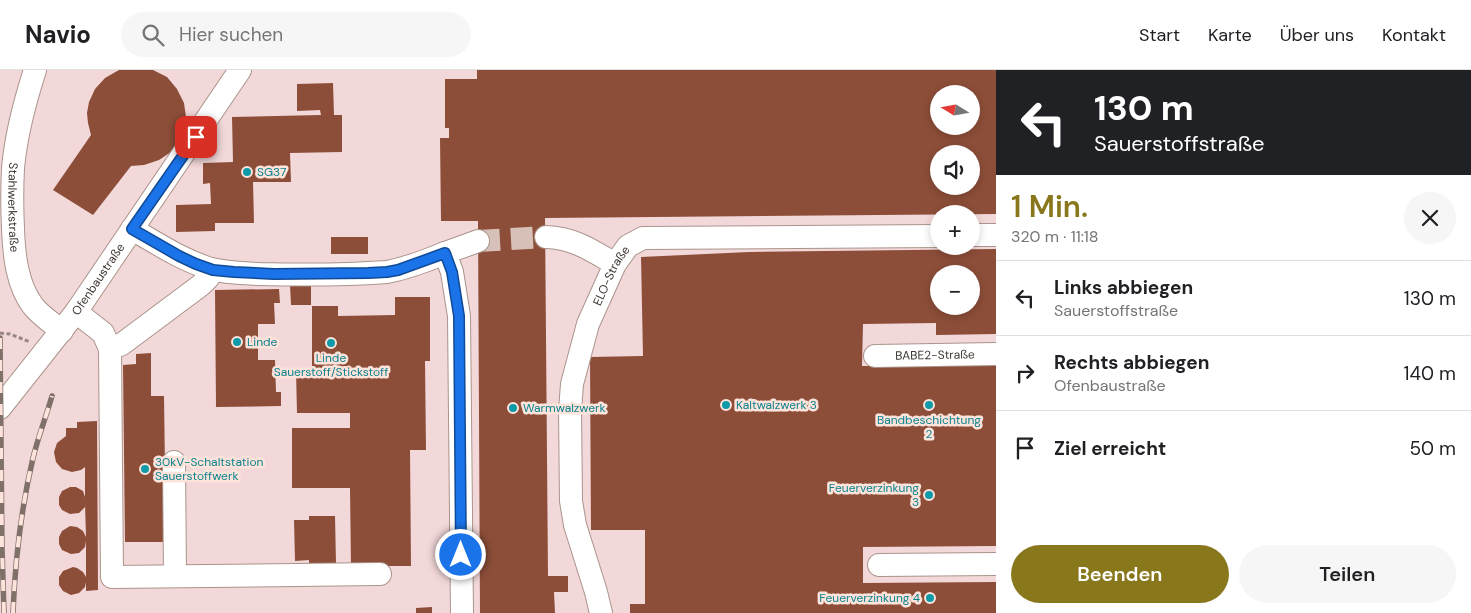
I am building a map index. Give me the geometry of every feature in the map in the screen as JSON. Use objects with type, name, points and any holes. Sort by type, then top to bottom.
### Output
[{"type":"street","name":"Stahlwerkstraße","points":[[35,70],[29,89],[14,166],[12,200],[14,249],[24,290],[32,305],[43,317],[62,330]]},
{"type":"street","name":"Ofenbaustraße","points":[[0,407],[76,312],[240,70]]},
{"type":"street","points":[[132,229],[179,256],[213,270],[274,274],[368,273],[398,270],[478,241]]},
{"type":"street","points":[[980,235],[996,235]]},
{"type":"street","name":"ELO-Straße","points":[[600,613],[596,592],[575,525],[571,501],[570,411],[572,384],[588,324],[615,264],[628,246],[643,238],[930,236]]},
{"type":"street","points":[[546,237],[582,244],[615,264]]},
{"type":"street","points":[[445,253],[452,272],[459,316],[462,613]]},
{"type":"street","points":[[110,349],[122,344],[201,286],[213,270]]},
{"type":"street","points":[[76,312],[103,334],[110,349],[112,577],[380,574]]},
{"type":"street","name":"BABE2-Straße","points":[[875,356],[996,354]]},
{"type":"street","points":[[174,462],[175,576]]},
{"type":"street","points":[[879,565],[996,564]]},
{"type":"path","points":[[0,333],[10,334],[48,349]]},
{"type":"shaded area","points":[[0,70],[996,70],[996,613],[0,613]]},
{"type":"building","points":[[119,70],[153,70],[167,77],[177,89],[184,103],[186,117],[181,137],[171,152],[159,160],[144,165],[131,166],[93,215],[53,190],[91,135],[87,113],[89,102],[95,89],[105,78]]},
{"type":"building","name":"Warmwalzwerk","points":[[477,70],[996,70],[996,214],[980,214],[980,205],[930,205],[930,215],[545,218],[548,576],[568,576],[568,592],[554,592],[555,613],[480,613],[478,221],[441,221],[440,138],[449,138],[449,128],[445,128],[445,79],[477,79]]},
{"type":"building","points":[[333,83],[334,115],[342,115],[342,152],[290,153],[291,182],[253,182],[254,223],[215,223],[215,231],[176,232],[176,205],[211,204],[210,183],[203,184],[203,163],[233,162],[232,117],[321,115],[320,110],[297,111],[297,84]]},
{"type":"building","points":[[331,237],[368,237],[368,254],[331,254]]},
{"type":"building","name":"Kaltwalzwerk 3","points":[[980,249],[996,249],[996,334],[936,335],[936,323],[863,324],[862,366],[996,365],[996,546],[863,547],[863,583],[996,582],[996,613],[630,613],[630,604],[645,604],[645,530],[591,530],[590,357],[643,356],[641,257],[749,252],[930,250],[930,255],[980,255]]},
{"type":"building","points":[[290,285],[311,285],[311,305],[291,305]]},
{"type":"building","name":"Linde","points":[[279,289],[280,303],[274,303],[275,324],[258,324],[258,360],[275,360],[276,392],[281,392],[281,406],[216,407],[215,290]]},
{"type":"building","points":[[395,297],[430,297],[430,361],[425,361],[426,450],[410,450],[411,566],[351,566],[350,488],[292,488],[292,428],[350,428],[350,413],[297,413],[296,371],[312,371],[312,306],[338,306],[338,316],[395,315]]},
{"type":"building","name":"30kV-Schaltstation Sauerstoffwerk","points":[[151,353],[151,396],[164,396],[166,542],[125,542],[123,365],[136,364],[136,354]]},
{"type":"building","points":[[97,421],[98,590],[86,591],[86,582],[85,587],[79,593],[71,595],[63,591],[59,585],[59,577],[63,571],[73,567],[83,572],[86,577],[86,541],[85,547],[79,553],[71,554],[62,550],[59,544],[59,537],[62,531],[70,526],[77,527],[83,531],[86,537],[85,503],[85,507],[79,513],[70,514],[62,510],[59,505],[59,497],[62,491],[70,487],[76,487],[83,491],[85,497],[85,467],[72,472],[62,469],[56,462],[54,452],[57,443],[66,436],[66,428],[77,428],[77,422]]},
{"type":"building","points":[[309,516],[335,516],[336,564],[309,564],[309,560],[295,561],[294,520],[309,520]]},
{"type":"building","points":[[432,607],[432,613],[416,613],[416,608]]},
{"type":"tunnel","points":[[478,241],[546,237]]},
{"type":"railway","points":[[0,338],[4,613]]},
{"type":"railway","points":[[13,613],[15,574],[25,496],[35,450],[52,396]]},
{"type":"place","name":"SG37","points":[[247,172]]},
{"type":"place","name":"Linde","points":[[237,342]]},
{"type":"place","name":"Linde Sauerstoff/Stickstoff","points":[[331,343]]},
{"type":"place","name":"Kaltwalzwerk 3","points":[[726,405]]},
{"type":"place","name":"Bandbeschichtung 2","points":[[929,405]]},
{"type":"place","name":"Warmwalzwerk","points":[[513,408]]},
{"type":"place","name":"30kV-Schaltstation Sauerstoffwerk","points":[[145,469]]},
{"type":"place","name":"Feuerverzinkung 3","points":[[929,495]]},
{"type":"place","name":"Feuerverzinkung 4","points":[[930,598]]},
{"type":"route","points":[[196,137],[132,229],[196,264],[213,270],[234,272],[274,274],[368,273],[398,270],[425,262],[445,253],[452,272],[459,316],[461,555]]}]
